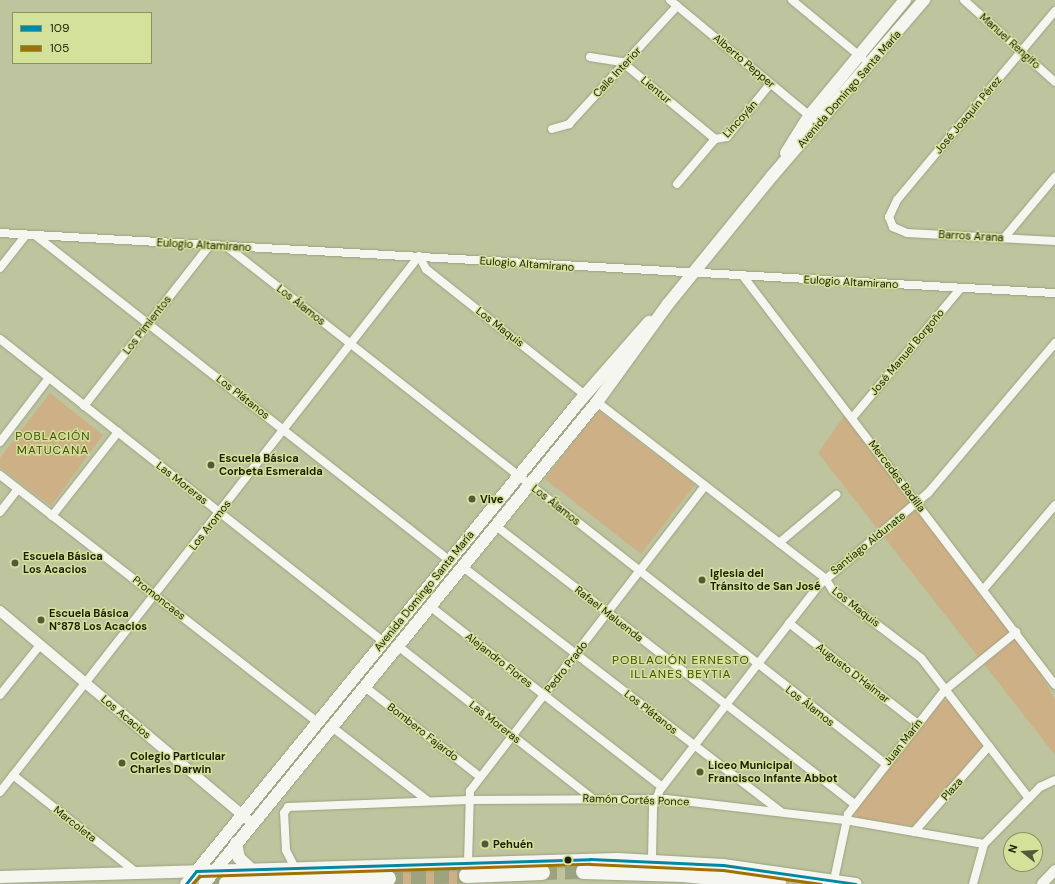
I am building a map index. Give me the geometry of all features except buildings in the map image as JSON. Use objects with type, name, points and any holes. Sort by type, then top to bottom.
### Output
[{"type":"highway","points":[[467,869],[542,872]]},
{"type":"highway","points":[[583,871],[683,874],[778,884]]},
{"type":"highway","points":[[226,883],[388,878]]},
{"type":"main road","name":"Avenida Domingo Santa María","points":[[204,884],[252,823],[431,607],[597,402],[668,304],[772,176],[859,56],[906,0]]},
{"type":"main road","name":"Avenida Domingo Santa María","points":[[813,120],[870,65],[924,0]]},
{"type":"main road","name":"Avenida Domingo Santa María","points":[[186,884],[585,395],[668,304]]},
{"type":"main road","points":[[236,843],[239,858],[251,869]]},
{"type":"main road","points":[[0,877],[295,868],[467,869],[652,860],[834,880],[856,884]]},
{"type":"street","name":"Alberto Pepper","points":[[670,0],[813,120]]},
{"type":"street","points":[[792,0],[870,65]]},
{"type":"street","name":"Manuel Rengifo","points":[[964,0],[1055,82]]},
{"type":"street","name":"Calle Interior","points":[[552,129],[569,124],[677,6]]},
{"type":"street","name":"José Joaquín Pérez","points":[[890,223],[890,213],[897,200],[1055,11]]},
{"type":"street","name":"Lientur","points":[[590,57],[616,59],[625,64],[715,139]]},
{"type":"street","name":"Lincoyán","points":[[677,184],[715,139],[727,137],[770,84]]},
{"type":"street","points":[[1004,238],[1055,177]]},
{"type":"street","name":"Barros Arana","points":[[890,223],[898,231],[907,233],[1055,241]]},
{"type":"street","name":"Eulogio Altamirano","points":[[0,233],[419,256],[692,274],[1055,293]]},
{"type":"street","points":[[0,268],[26,235]]},
{"type":"street","name":"Los Plátanos","points":[[36,235],[449,560]]},
{"type":"street","name":"Los Pimientos","points":[[84,406],[210,245]]},
{"type":"street","name":"Los Álamos","points":[[226,246],[518,476],[759,662],[764,670],[886,764]]},
{"type":"street","name":"Los Aromos","points":[[0,792],[220,513],[419,256]]},
{"type":"street","name":"Los Maquis","points":[[419,256],[426,268],[585,395]]},
{"type":"street","name":"Mercedes Badilla","points":[[743,276],[853,417],[983,590],[1053,676],[1055,685]]},
{"type":"street","name":"José Manuel Borgoño","points":[[853,417],[961,288]]},
{"type":"street","name":"Las Moreras","points":[[0,339],[383,641]]},
{"type":"street","name":"Santiago Aldunate","points":[[652,860],[655,799],[662,786],[789,623],[825,578],[917,504],[1055,343]]},
{"type":"street","points":[[0,442],[49,378]]},
{"type":"street","name":"Los Maquis","points":[[597,402],[825,578],[833,591],[921,658],[1029,798]]},
{"type":"street","points":[[52,516],[118,432]]},
{"type":"street","name":"Promoncaes","points":[[0,475],[317,722]]},
{"type":"street","name":"Pedro Prado","points":[[467,869],[468,800],[480,777],[705,486]]},
{"type":"street","points":[[0,512],[18,489]]},
{"type":"street","points":[[779,543],[836,495]]},
{"type":"street","points":[[983,590],[1055,505]]},
{"type":"street","name":"Rafael Maluenda","points":[[496,526],[855,804]]},
{"type":"street","name":"Los Plátanos","points":[[463,567],[782,813]]},
{"type":"street","name":"Alejandro Flores","points":[[431,607],[662,786]]},
{"type":"street","name":"Los Acacios","points":[[0,611],[252,823]]},
{"type":"street","name":"Augusto D'Halmar","points":[[789,623],[918,724]]},
{"type":"street","name":"Juan Marín","points":[[834,880],[845,820],[855,804],[945,690],[1016,632]]},
{"type":"street","points":[[0,695],[40,645]]},
{"type":"street","name":"Las Moreras","points":[[398,646],[592,798]]},
{"type":"street","name":"Bombero Fajardo","points":[[365,687],[480,777]]},
{"type":"street","points":[[332,727],[428,801]]},
{"type":"street","name":"Plaza","points":[[914,832],[989,746]]},
{"type":"street","name":"Marcoleta","points":[[13,776],[137,873]]},
{"type":"street","points":[[973,884],[984,844],[1029,798],[1055,780]]},
{"type":"street","name":"Ramón Cortés Ponce","points":[[295,868],[286,850],[286,808],[428,801],[592,798],[655,799],[845,820],[984,844]]},
{"type":"street","points":[[1042,884],[1055,870]]},
{"type":"shaded area","points":[[50,393],[103,435],[51,506],[0,467],[0,458]]},
{"type":"shaded area","points":[[598,410],[695,485],[641,554],[545,479]]},
{"type":"shaded area","points":[[844,416],[1036,665],[1055,700],[1055,755],[818,453]]},
{"type":"shaded area","points":[[948,699],[983,746],[913,826],[858,820],[855,812],[941,701]]},
{"type":"shaded area","points":[[465,865],[466,884],[390,884],[390,868]]},
{"type":"tunnel","points":[[542,872],[583,871]]},
{"type":"tunnel","points":[[388,878],[466,875]]},
{"type":"tunnel","points":[[207,884],[226,883]]},
{"type":"transit line","name":"109","points":[[186,884],[196,871],[590,859],[723,865],[856,884]]},
{"type":"transit line","name":"105","points":[[192,884],[199,876],[590,864],[723,870],[821,884]]},
{"type":"place","name":"Escuela Básica Corbeta Esmeralda","points":[[211,465]]},
{"type":"place","name":"Vive","points":[[472,499]]},
{"type":"place","name":"Escuela Básica Los Acacios","points":[[15,563]]},
{"type":"place","name":"Iglesia del Tránsito de San José","points":[[702,580]]},
{"type":"place","name":"Escuela Básica N°878 Los Acacios","points":[[41,620]]},
{"type":"place","name":"Colegio Particular Charles Darwin","points":[[122,763]]},
{"type":"place","name":"Liceo Municipal Francisco Infante Abbot","points":[[700,772]]},
{"type":"place","name":"Pehuén","points":[[485,844]]},
{"type":"district","name":"POBLACIÓN MATUCANA","points":[[53,444]]},
{"type":"district","name":"POBLACIÓN ERNESTO ILLANES BEYTIA","points":[[681,668]]}]
